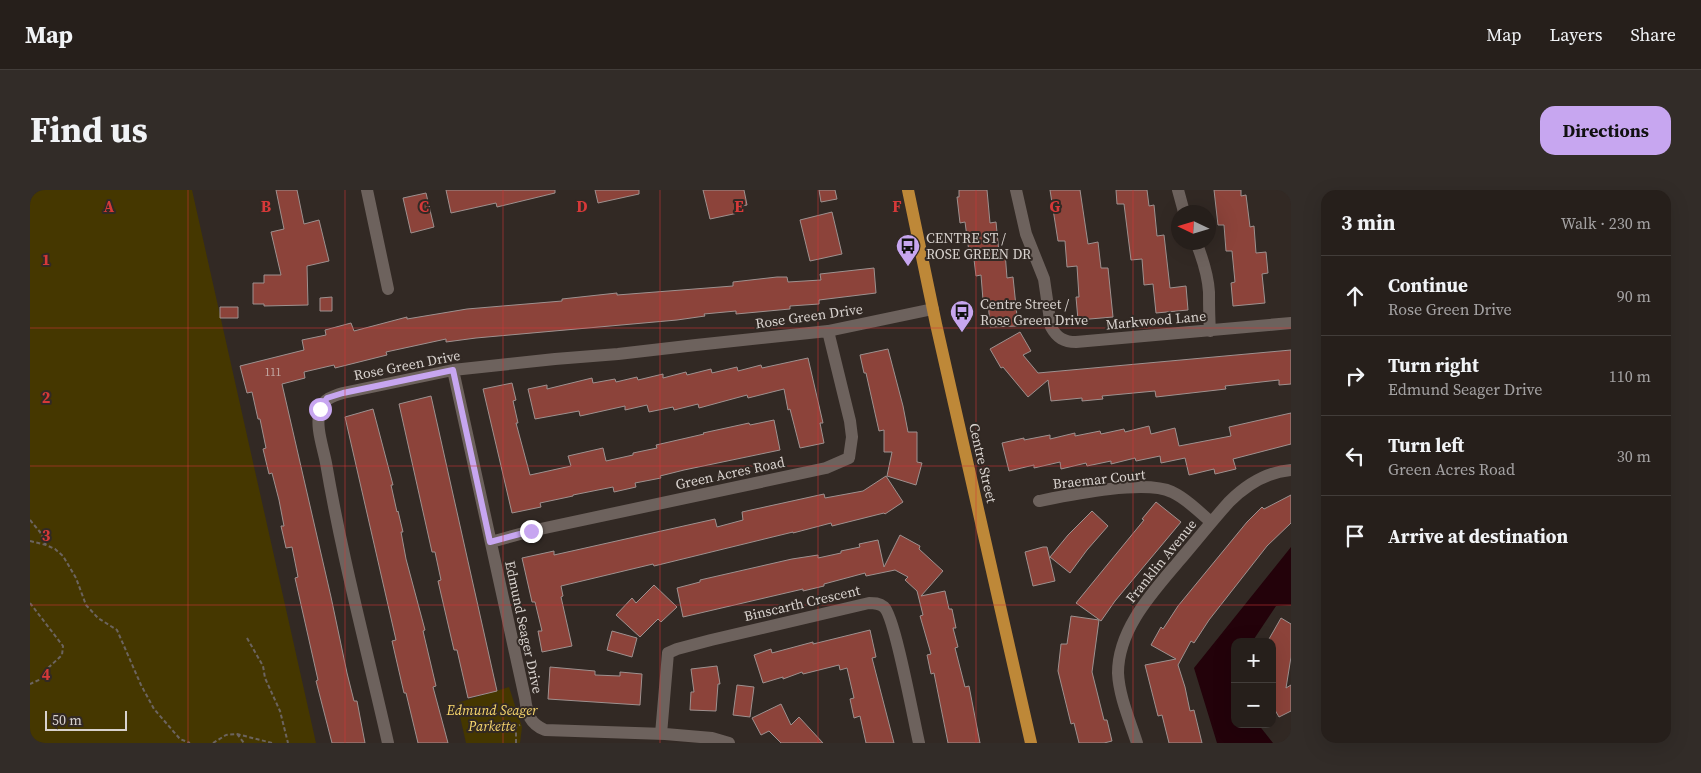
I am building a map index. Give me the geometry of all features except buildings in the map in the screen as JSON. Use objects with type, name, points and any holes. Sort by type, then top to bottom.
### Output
[{"type":"main road","name":"Centre Street","points":[[908,190],[1031,743]]},
{"type":"street","points":[[367,190],[388,289]]},
{"type":"street","name":"Markwood Lane","points":[[1016,190],[1026,234],[1044,279],[1051,327],[1057,336],[1068,342],[1291,323]]},
{"type":"street","points":[[1178,190],[1182,205]]},
{"type":"street","points":[[1200,250],[1209,291],[1210,331]]},
{"type":"street","name":"Rose Green Drive","points":[[388,743],[331,490],[320,428],[320,409],[327,398],[453,370],[828,332],[933,309]]},
{"type":"street","name":"Green Acres Road","points":[[490,542],[531,531],[826,468],[848,458],[852,437],[850,422],[828,332]]},
{"type":"street","name":"Edmund Seager Drive","points":[[453,370],[527,713],[536,726],[545,730],[661,734],[712,738],[730,743]]},
{"type":"street","name":"Franklin Avenue","points":[[1136,743],[1120,688],[1118,673],[1120,656],[1135,618],[1154,591],[1228,502],[1248,486],[1271,474],[1291,470]]},
{"type":"street","name":"Braemar Court","points":[[1039,501],[1138,487],[1160,488],[1171,491],[1212,522]]},
{"type":"street","name":"Binscarth Crescent","points":[[661,734],[668,653],[711,640],[869,603],[885,607],[889,616],[897,642],[919,743]]},
{"type":"path","points":[[30,520],[46,544]]},
{"type":"path","points":[[30,541],[46,544],[56,549],[63,556],[71,567],[86,605],[98,618],[117,630],[141,685],[154,709],[180,739],[190,743]]},
{"type":"path","points":[[30,603],[63,646],[62,655],[46,670],[41,679],[30,684]]},
{"type":"path","points":[[247,638],[263,666],[265,678],[280,711],[288,743]]},
{"type":"path","points":[[516,743],[516,727],[520,725]]},
{"type":"path","points":[[213,743],[226,735],[237,734],[272,743]]},
{"type":"path","points":[[237,734],[244,743]]},
{"type":"green space","points":[[30,190],[192,190],[316,743],[30,743]]},
{"type":"green space","name":"Edmund Seager Parkette","points":[[509,687],[522,727],[520,743],[466,743],[457,703]]},
{"type":"shaded area","points":[[1291,547],[1291,605],[1276,606],[1255,638],[1231,638],[1231,728],[1261,728],[1273,743],[1217,743],[1194,668]]},
{"type":"place","name":"CENTRE ST / ROSE GREEN DR","points":[[908,267]]},
{"type":"place","name":"Centre Street / Rose Green Drive","points":[[962,333]]},
{"type":"route","points":[[320,409],[327,398],[343,393],[453,370],[490,542],[531,531]]}]
